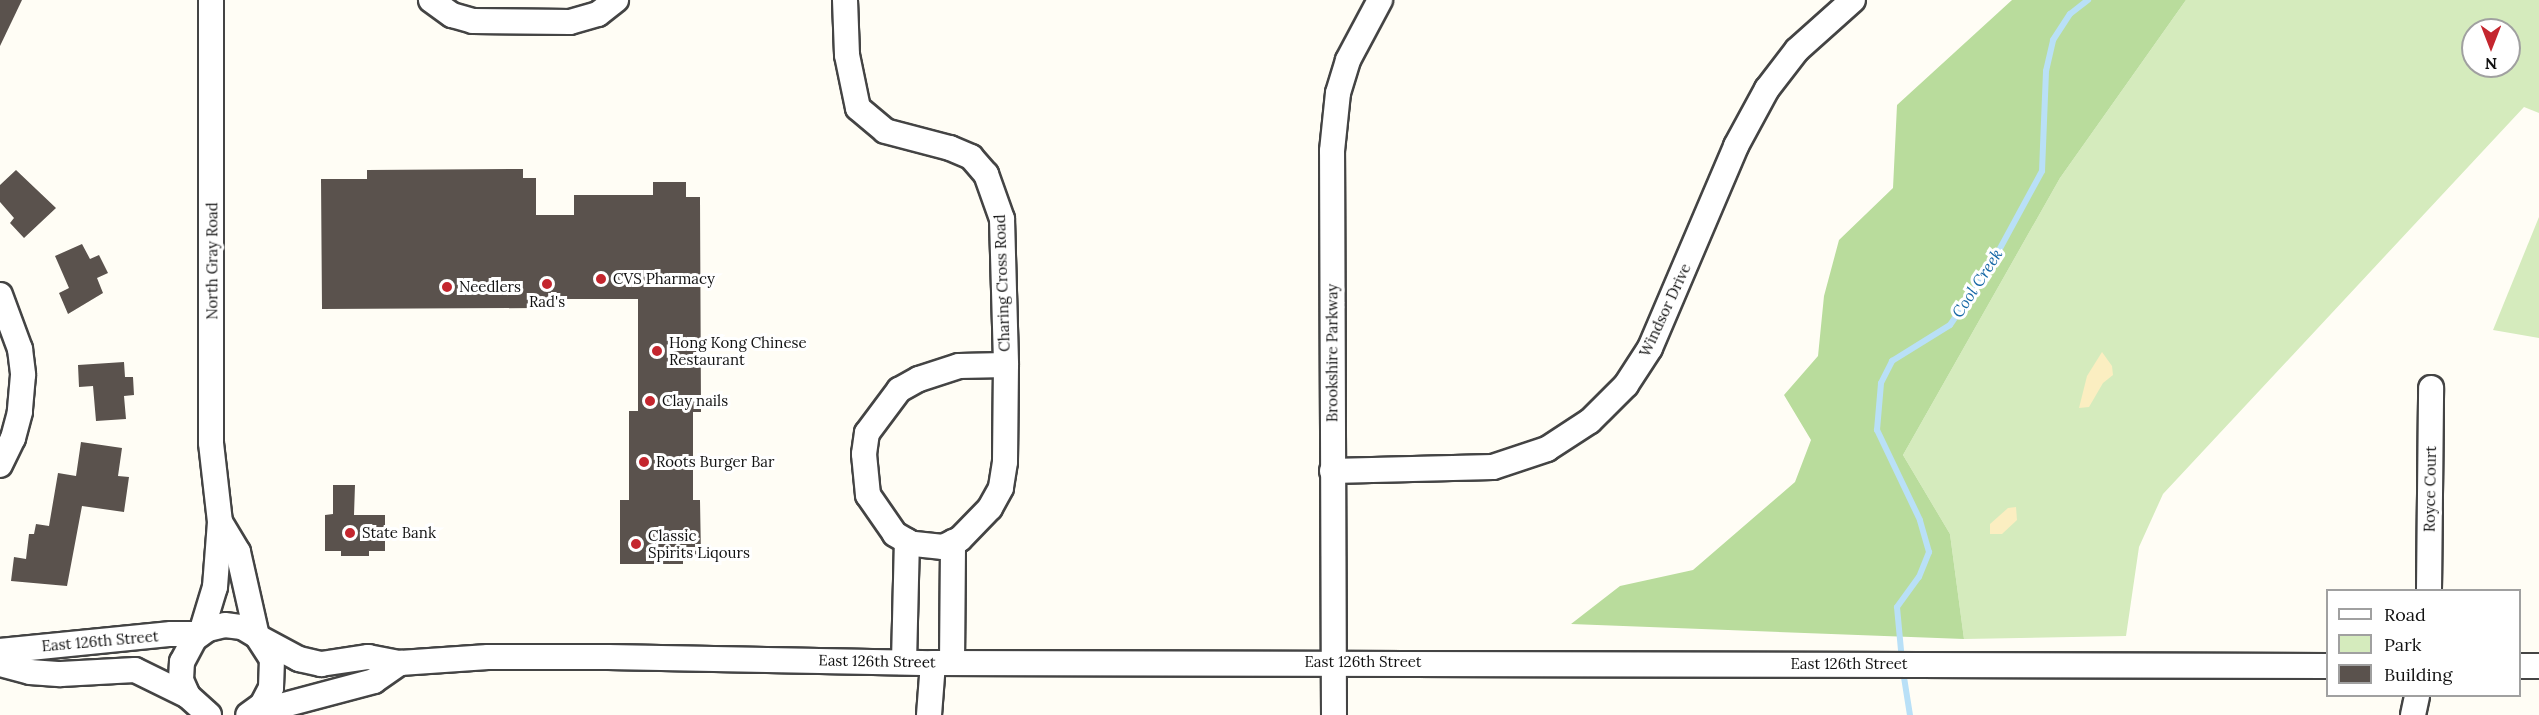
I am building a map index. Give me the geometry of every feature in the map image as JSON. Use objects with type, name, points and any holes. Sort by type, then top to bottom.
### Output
[{"type":"street","name":"North Gray Road","points":[[195,707],[181,680],[182,662],[189,646],[200,634],[215,587],[220,522],[211,442],[211,0]]},
{"type":"street","points":[[431,0],[452,15],[473,21],[570,22],[598,14],[616,0]]},
{"type":"street","name":"Charing Cross Road","points":[[845,0],[847,55],[858,108],[885,131],[951,148],[970,157],[986,174],[996,196],[1002,219],[1006,365],[1005,462],[1001,488],[990,508],[953,542]]},
{"type":"street","name":"Brookshire Parkway","points":[[1334,715],[1332,471],[1334,118],[1348,60],[1380,0]]},
{"type":"street","name":"Windsor Drive","points":[[1332,471],[1493,467],[1547,449],[1590,421],[1626,385],[1650,348],[1736,146],[1767,89],[1797,50],[1853,0]]},
{"type":"street","points":[[0,295],[20,349],[23,375],[20,412],[14,438],[0,465]]},
{"type":"street","name":"Charing Cross Road","points":[[907,541],[896,534],[868,495],[864,454],[867,433],[899,390],[920,379],[959,366],[1006,365]]},
{"type":"street","name":"Royce Court","points":[[2429,589],[2431,388]]},
{"type":"street","name":"North Gray Road","points":[[220,522],[238,552],[258,636],[272,659],[274,679],[262,705],[252,714]]},
{"type":"street","points":[[904,662],[907,541],[930,548],[953,542],[943,663],[929,715]]},
{"type":"street","name":"East 126th Street","points":[[0,651],[171,634],[200,634],[217,626],[234,626],[308,662],[331,664],[368,657],[399,663],[575,657],[943,663],[1333,662],[2326,666]]},
{"type":"street","points":[[252,714],[375,681],[399,663]]},
{"type":"street","name":"East 126th Street","points":[[0,664],[30,672],[61,674],[135,670],[195,707]]},
{"type":"street","points":[[2521,666],[2539,666]]},
{"type":"street","points":[[2413,715],[2417,697]]},
{"type":"green space","points":[[2012,0],[2186,0],[2060,178],[1903,455],[1950,534],[1964,639],[1571,624],[1620,586],[1693,570],[1795,482],[1811,440],[1784,395],[1818,356],[1824,296],[1839,240],[1893,188],[1897,105]]},
{"type":"green space","points":[[2186,0],[2539,0],[2539,113],[2524,107],[2163,494],[2139,547],[2126,636],[1964,639],[1950,534],[1903,455],[2060,178]]},
{"type":"green space","points":[[2539,217],[2539,338],[2493,330]]},
{"type":"sand","points":[[2102,352],[2112,366],[2113,375],[2103,383],[2089,407],[2079,408],[2087,376]]},
{"type":"sand","points":[[2016,507],[2017,520],[2002,534],[1990,534],[1990,524],[2008,508]]},
{"type":"building","points":[[0,0],[22,0],[0,46]]},
{"type":"building","points":[[523,169],[523,178],[536,178],[536,215],[574,215],[574,195],[653,195],[653,182],[686,182],[686,197],[700,197],[701,412],[693,412],[693,500],[700,500],[701,557],[683,557],[683,564],[620,564],[620,500],[629,500],[629,411],[638,411],[638,299],[536,299],[536,308],[322,309],[321,179],[367,179],[367,170]]},
{"type":"building","points":[[16,170],[56,208],[24,238],[10,223],[14,218],[0,202],[0,185]]},
{"type":"building","points":[[82,244],[90,259],[99,255],[108,273],[97,278],[103,293],[68,314],[59,293],[69,288],[55,256]]},
{"type":"building","points":[[124,362],[125,377],[133,377],[134,395],[124,396],[126,419],[96,421],[93,386],[79,387],[78,365]]},
{"type":"building","points":[[81,442],[122,448],[118,476],[129,477],[124,512],[82,506],[67,586],[11,581],[14,557],[26,559],[29,534],[34,534],[36,524],[49,526],[58,473],[76,476]]},
{"type":"building","points":[[333,485],[355,485],[354,515],[385,515],[385,551],[369,551],[369,556],[341,556],[341,551],[325,551],[325,515],[333,514]]},
{"type":"waterway","name":"Cool Creek","points":[[1902,661],[1897,607],[1919,577],[1929,552],[1920,520],[1877,430],[1881,383],[1892,361],[1950,325],[1991,265],[2042,171],[2046,71],[2053,40],[2070,14],[2088,0]]},
{"type":"waterway","name":"Cool Creek","points":[[1903,671],[1910,715]]},
{"type":"place","name":"CVS Pharmacy","points":[[601,279]]},
{"type":"place","name":"Rad's","points":[[547,284]]},
{"type":"place","name":"Needlers","points":[[447,287]]},
{"type":"place","name":"Hong Kong Chinese Restaurant","points":[[657,351]]},
{"type":"place","name":"Clay nails","points":[[650,401]]},
{"type":"place","name":"Roots Burger Bar","points":[[644,462]]},
{"type":"place","name":"State Bank","points":[[350,533]]},
{"type":"place","name":"Classic Spirits Liqours","points":[[636,544]]}]
